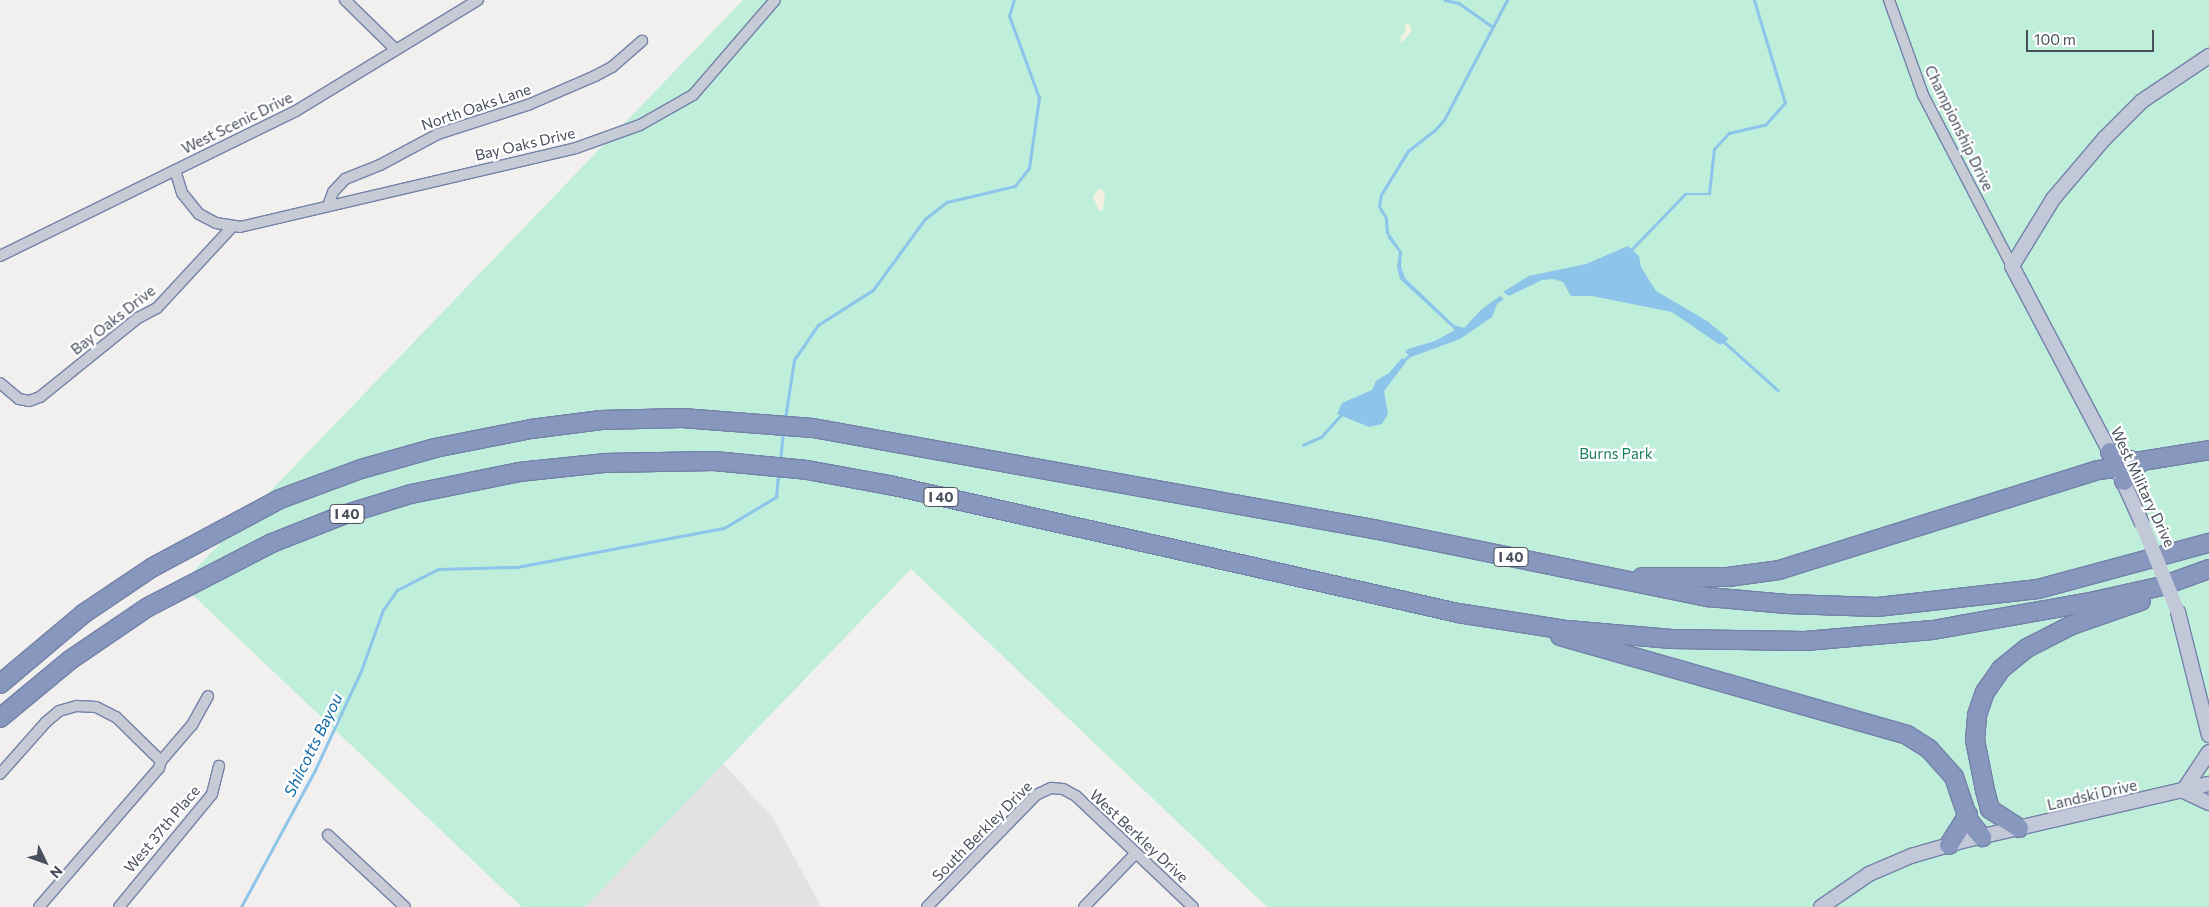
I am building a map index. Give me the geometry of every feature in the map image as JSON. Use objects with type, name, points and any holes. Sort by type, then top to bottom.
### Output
[{"type":"highway","name":"I 40","points":[[0,684],[83,614],[153,567],[271,503],[319,484],[435,448],[568,423],[647,418],[751,421],[813,428],[1378,530],[1708,597],[1877,606],[2038,589],[2209,543]]},
{"type":"highway","points":[[2091,472],[2108,448],[2132,460],[2142,461],[2209,450]]},
{"type":"highway","points":[[1612,577],[1728,577],[1779,570],[2091,472],[2121,474],[2128,472],[2142,461]]},
{"type":"highway","name":"I 40","points":[[0,718],[70,660],[169,594],[237,558],[343,515],[411,494],[519,472],[613,463],[746,463],[808,470],[923,493],[1458,613],[1524,624],[1714,641],[1841,639],[1983,623],[2162,586],[2209,569]]},
{"type":"highway","points":[[1987,836],[1990,809],[1977,754],[1976,724],[1980,702],[1992,680],[2027,648],[2072,625],[2156,596],[2162,586]]},
{"type":"highway","points":[[1524,624],[1623,657],[1907,735],[1945,764],[1960,788],[1968,815],[1987,836]]},
{"type":"highway","points":[[1990,809],[2019,828]]},
{"type":"highway","points":[[1949,845],[1968,815]]},
{"type":"street","points":[[345,0],[396,50]]},
{"type":"street","name":"West Scenic Drive","points":[[0,256],[296,111],[478,0]]},
{"type":"street","name":"Bay Oaks Drive","points":[[175,170],[182,193],[194,210],[209,220],[232,227],[576,148],[640,125],[681,103],[702,88],[775,0]]},
{"type":"street","name":"Championship Drive","points":[[1889,0],[1923,95],[2012,266]]},
{"type":"street","name":"North Oaks Lane","points":[[328,206],[333,192],[345,180],[380,165],[438,134],[528,105],[595,76],[612,67],[642,42]]},
{"type":"street","points":[[2012,266],[2054,199],[2105,138],[2142,101],[2209,56]]},
{"type":"street","name":"Bay Oaks Drive","points":[[0,382],[19,399],[40,398],[138,318],[157,308],[232,227]]},
{"type":"street","name":"West Military Drive","points":[[2012,266],[2108,448],[2141,521],[2178,612],[2209,735]]},
{"type":"street","points":[[39,907],[159,768],[161,761],[192,725],[208,696]]},
{"type":"street","points":[[0,774],[46,722],[59,712],[77,706],[96,708],[116,717],[161,761]]},
{"type":"street","points":[[2209,752],[2183,791],[2209,803]]},
{"type":"street","name":"West 37th Place","points":[[119,907],[212,794],[219,766]]},
{"type":"street","name":"Landski Drive","points":[[1822,907],[1869,874],[1949,845],[2209,784]]},
{"type":"street","name":"South Berkley Drive","points":[[928,907],[1036,795],[1047,789],[1063,789]]},
{"type":"street","name":"West Berkley Drive","points":[[1063,789],[1076,796],[1193,907]]},
{"type":"street","points":[[328,835],[405,907]]},
{"type":"street","points":[[1084,907],[1136,853]]},
{"type":"shaded area","points":[[718,758],[773,818],[821,907],[559,907]]},
{"type":"green space","name":"Burns Park","points":[[743,0],[2209,0],[2209,907],[1267,907],[911,569],[585,907],[522,907],[181,584]]},
{"type":"sand","points":[[1409,24],[1412,30],[1402,43],[1400,37],[1405,32],[1405,25]]},
{"type":"sand","points":[[1102,189],[1105,196],[1103,209],[1100,212],[1093,197],[1097,190]]},
{"type":"water","points":[[1387,230],[1402,252],[1401,267],[1405,278],[1454,325],[1464,328],[1482,309],[1500,296],[1504,299],[1497,304],[1492,317],[1460,339],[1411,357],[1405,352],[1408,349],[1435,341],[1455,330],[1400,279],[1397,267],[1399,252],[1388,238]]},
{"type":"water","points":[[1628,246],[1639,256],[1641,267],[1656,291],[1707,321],[1729,339],[1720,345],[1672,312],[1592,296],[1571,296],[1563,282],[1553,279],[1542,280],[1509,296],[1503,292],[1529,276],[1586,264]]},
{"type":"water","points":[[1402,358],[1406,362],[1384,391],[1388,414],[1382,424],[1369,427],[1337,414],[1342,403],[1372,390],[1376,381],[1389,373]]},
{"type":"waterway","points":[[785,419],[794,360],[818,325],[873,290],[925,219],[947,202],[1015,186],[1029,168],[1039,98],[1009,16],[1014,0]]},
{"type":"waterway","points":[[1445,0],[1459,3],[1493,27]]},
{"type":"waterway","points":[[1387,233],[1386,218],[1379,207],[1381,195],[1408,151],[1434,131],[1444,120],[1507,0]]},
{"type":"waterway","points":[[1630,251],[1685,194],[1709,194],[1714,149],[1729,133],[1765,125],[1785,103],[1754,0]]},
{"type":"waterway","points":[[1722,340],[1778,390]]},
{"type":"waterway","points":[[1402,362],[1411,354]]},
{"type":"waterway","points":[[1303,445],[1321,437],[1342,414]]},
{"type":"waterway","points":[[780,461],[783,432]]},
{"type":"waterway","name":"Shilcotts Bayou","points":[[241,907],[315,770],[361,671],[383,610],[397,590],[438,569],[517,567],[724,528],[776,497],[778,474]]}]
